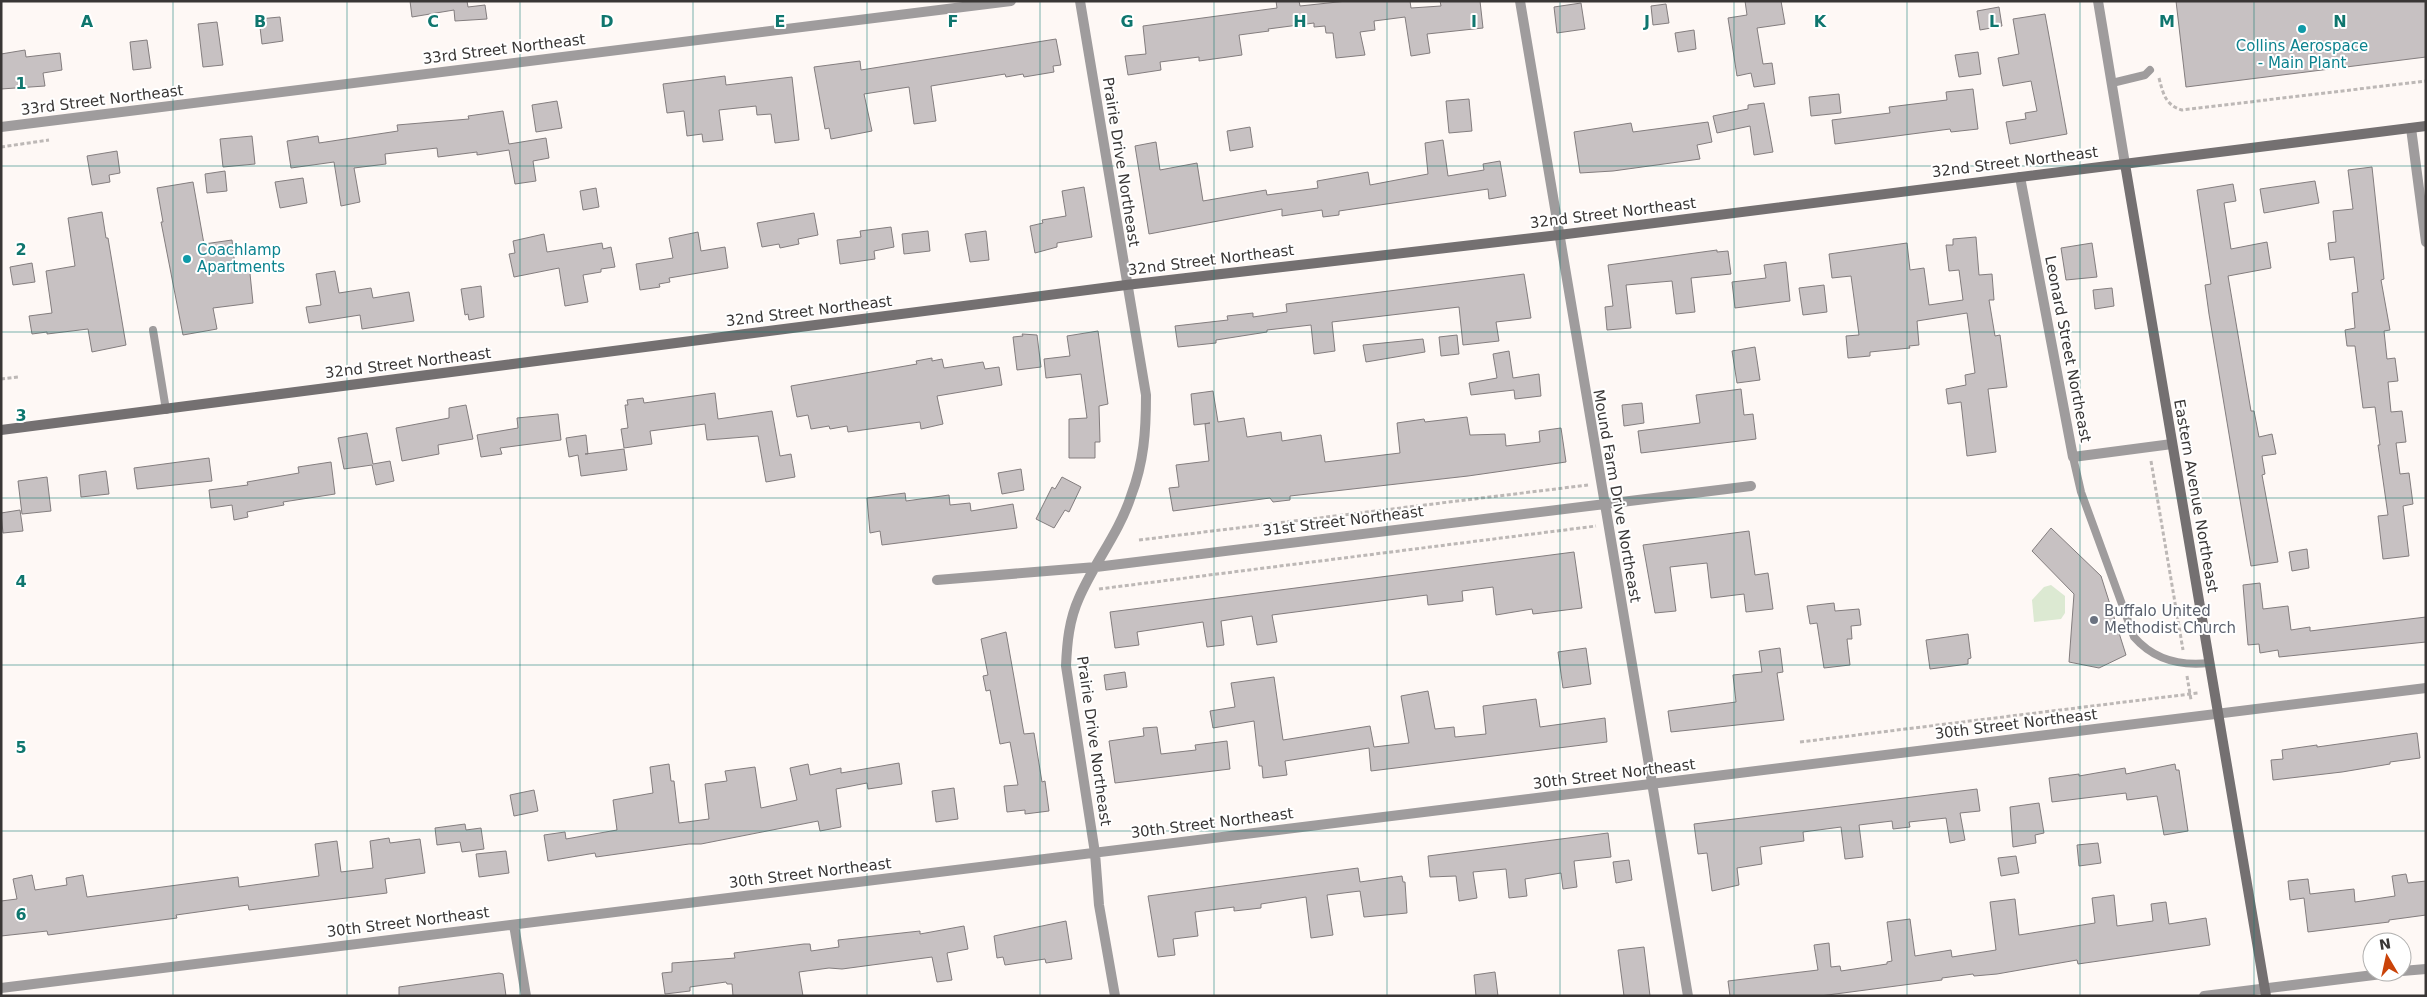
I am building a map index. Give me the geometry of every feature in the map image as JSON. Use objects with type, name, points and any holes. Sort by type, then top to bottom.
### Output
[{"type":"main road","name":"32nd Street Northeast","points":[[1,430],[1126,285],[1559,235],[2426,126]]},
{"type":"main road","name":"Eastern Avenue Northeast","points":[[2125,164],[2265,992]]},
{"type":"street","name":"33rd Street Northeast","points":[[1,127],[1011,1]]},
{"type":"street","name":"Prairie Drive Northeast","points":[[1080,1],[1126,285],[1146,395],[1146,436],[1131,497],[1116,531],[1082,591],[1068,634],[1066,666],[1095,853],[1099,905],[1115,996]]},
{"type":"street","name":"Mound Farm Drive Northeast","points":[[1520,1],[1603,505],[1688,996]]},
{"type":"street","name":"Eastern Avenue Northeast","points":[[2098,1],[2125,164]]},
{"type":"street","points":[[2411,128],[2426,242]]},
{"type":"street","name":"Leonard Street Northeast","points":[[2020,177],[2074,457],[2172,444]]},
{"type":"street","name":"31st Street Northeast","points":[[938,580],[1096,567],[1751,486]]},
{"type":"street","name":"30th Street Northeast","points":[[1,988],[2426,688]]},
{"type":"street","points":[[514,924],[526,996]]},
{"type":"street","points":[[2412,971],[2426,969]]},
{"type":"street","points":[[2204,996],[2265,992],[2362,977]]},
{"type":"lane","points":[[2112,83],[2146,75],[2150,70]]},
{"type":"lane","points":[[152,330],[166,410]]},
{"type":"lane","points":[[2074,457],[2080,492],[2130,630],[2141,645],[2148,650],[2185,664],[2210,663]]},
{"type":"path","points":[[2158,77],[2165,99],[2174,108],[2182,110],[2426,80]]},
{"type":"path","points":[[1,147],[49,140]]},
{"type":"path","points":[[1,379],[18,377]]},
{"type":"path","points":[[2150,460],[2191,700]]},
{"type":"path","points":[[1139,540],[1600,484]]},
{"type":"path","points":[[1082,591],[1607,525]]},
{"type":"path","points":[[1800,742],[2198,693]]},
{"type":"green space","points":[[2051,585],[2065,596],[2065,613],[2061,619],[2034,622],[2032,600],[2044,587]]},
{"type":"building","points":[[410,1],[467,1],[468,7],[485,5],[487,19],[455,21],[454,10],[412,17]]},
{"type":"building","points":[[1276,1],[1299,1],[1300,6],[1347,1],[1410,1],[1411,8],[1441,6],[1440,1],[1480,1],[1483,28],[1427,34],[1430,53],[1411,56],[1405,17],[1374,21],[1375,30],[1360,32],[1365,55],[1336,58],[1333,33],[1326,33],[1325,26],[1314,27],[1314,23],[1268,29],[1269,31],[1239,35],[1242,55],[1199,61],[1199,57],[1160,62],[1161,70],[1128,75],[1125,56],[1146,54],[1143,26],[1277,8]]},
{"type":"building","points":[[1745,1],[1781,1],[1785,24],[1757,28],[1763,64],[1772,63],[1775,84],[1754,87],[1751,73],[1737,76],[1728,18],[1747,15]]},
{"type":"building","name":"Collins Aerospace - Main Plant","points":[[2176,1],[2426,1],[2426,57],[2186,87]]},
{"type":"building","points":[[1581,3],[1585,29],[1557,33],[1554,7]]},
{"type":"building","points":[[1666,4],[1669,23],[1653,25],[1651,6]]},
{"type":"building","points":[[1999,7],[2002,26],[1980,30],[1977,11]]},
{"type":"building","points":[[2045,14],[2067,134],[2010,144],[2006,122],[2026,119],[2025,113],[2037,111],[2031,81],[2003,86],[1998,58],[2019,54],[2013,19]]},
{"type":"building","points":[[280,17],[283,41],[262,44],[259,19]]},
{"type":"building","points":[[217,22],[223,65],[203,67],[198,24]]},
{"type":"building","points":[[1694,30],[1696,49],[1678,52],[1675,33]]},
{"type":"building","points":[[1056,39],[1061,65],[1053,66],[1054,72],[1024,77],[1023,74],[1006,77],[1005,74],[931,86],[936,121],[914,124],[909,87],[864,94],[872,131],[831,139],[829,128],[825,129],[814,67],[860,61],[861,70]]},
{"type":"building","points":[[147,40],[151,68],[133,70],[130,42]]},
{"type":"building","points":[[25,50],[26,57],[60,53],[62,70],[43,73],[45,86],[1,89],[1,54]]},
{"type":"building","points":[[1978,52],[1981,74],[1959,77],[1955,55]]},
{"type":"building","points":[[725,76],[726,85],[792,77],[799,140],[775,143],[771,114],[757,115],[756,106],[719,110],[723,140],[703,142],[702,134],[687,136],[684,111],[667,113],[663,84]]},
{"type":"building","points":[[1973,89],[1978,129],[1951,132],[1950,129],[1835,144],[1832,120],[1890,113],[1889,107],[1947,100],[1946,92]]},
{"type":"building","points":[[1839,94],[1841,113],[1811,116],[1809,97]]},
{"type":"building","points":[[1469,99],[1472,131],[1449,133],[1446,101]]},
{"type":"building","points":[[557,101],[562,128],[536,132],[532,105]]},
{"type":"building","points":[[1764,103],[1773,152],[1754,155],[1750,126],[1717,133],[1713,116],[1748,109],[1748,105]]},
{"type":"building","points":[[503,111],[509,144],[546,138],[549,158],[533,161],[536,181],[515,184],[509,150],[477,155],[477,152],[438,157],[437,148],[385,154],[386,164],[354,168],[360,202],[341,206],[334,162],[291,168],[287,141],[318,136],[319,143],[398,131],[397,125],[469,119],[468,116]]},
{"type":"building","points":[[1708,122],[1712,142],[1697,145],[1700,159],[1613,171],[1580,173],[1574,132],[1631,123],[1633,132]]},
{"type":"building","points":[[1250,127],[1253,147],[1230,151],[1227,131]]},
{"type":"building","points":[[252,136],[255,164],[223,167],[220,139]]},
{"type":"building","points":[[1443,140],[1448,176],[1484,170],[1483,164],[1500,161],[1506,196],[1489,199],[1488,189],[1339,211],[1339,215],[1323,217],[1322,210],[1282,216],[1282,209],[1149,234],[1135,146],[1156,142],[1160,170],[1197,163],[1203,201],[1266,190],[1267,195],[1318,188],[1317,181],[1368,172],[1370,185],[1428,174],[1425,143]]},
{"type":"building","points":[[117,151],[120,173],[109,175],[110,182],[92,185],[87,156]]},
{"type":"building","points":[[2372,167],[2384,279],[2381,280],[2390,330],[2384,331],[2387,359],[2395,358],[2398,381],[2388,382],[2391,412],[2402,411],[2406,442],[2396,443],[2400,474],[2409,473],[2413,504],[2403,506],[2409,556],[2383,559],[2378,516],[2388,515],[2378,445],[2380,445],[2375,407],[2363,408],[2355,346],[2347,346],[2345,330],[2355,328],[2352,293],[2358,292],[2354,257],[2330,260],[2328,243],[2336,242],[2333,211],[2353,209],[2348,170]]},
{"type":"building","points":[[225,171],[227,191],[207,193],[205,174]]},
{"type":"building","points":[[303,178],[307,203],[280,208],[275,182]]},
{"type":"building","points":[[2315,181],[2319,203],[2264,213],[2260,189]]},
{"type":"building","name":"Coachlamp Apartments","points":[[193,182],[204,244],[232,240],[235,266],[249,264],[253,303],[213,308],[217,329],[183,335],[161,222],[163,222],[157,188]]},
{"type":"building","points":[[2233,184],[2236,201],[2224,203],[2231,249],[2267,242],[2271,268],[2228,276],[2251,411],[2254,411],[2259,437],[2272,434],[2276,454],[2262,456],[2265,474],[2262,475],[2278,562],[2251,566],[2209,314],[2205,285],[2211,284],[2197,190]]},
{"type":"building","points":[[1084,187],[1092,237],[1057,243],[1057,247],[1035,253],[1030,226],[1043,223],[1042,220],[1066,216],[1062,191]]},
{"type":"building","points":[[596,188],[599,207],[583,210],[580,191]]},
{"type":"building","points":[[102,212],[126,345],[92,352],[88,329],[32,334],[29,316],[52,313],[46,271],[75,266],[68,218]]},
{"type":"building","points":[[814,213],[818,235],[798,239],[799,244],[780,248],[779,244],[762,247],[757,223]]},
{"type":"building","points":[[891,227],[894,247],[874,251],[875,259],[840,264],[837,240],[861,237],[860,231]]},
{"type":"building","points":[[928,231],[930,251],[904,254],[902,234]]},
{"type":"building","points":[[986,231],[989,260],[970,262],[965,234]]},
{"type":"building","points":[[698,232],[701,251],[725,247],[728,268],[669,278],[670,282],[659,284],[660,287],[640,290],[636,264],[673,258],[669,238]]},
{"type":"building","points":[[544,234],[547,252],[602,243],[603,249],[611,247],[615,267],[583,275],[588,302],[565,306],[559,268],[514,277],[509,254],[515,253],[513,241]]},
{"type":"building","points":[[1976,237],[1979,275],[1992,274],[1994,300],[1989,300],[1995,336],[2000,335],[2007,387],[1988,389],[1996,452],[1967,456],[1961,402],[1948,404],[1946,389],[1966,385],[1965,375],[1975,373],[1967,313],[1917,321],[1919,345],[1909,346],[1910,348],[1870,352],[1870,356],[1848,358],[1846,336],[1859,335],[1851,276],[1832,278],[1829,254],[1907,243],[1910,270],[1924,268],[1929,305],[1963,300],[1959,270],[1949,271],[1946,245],[1953,245],[1953,239]]},
{"type":"building","points":[[2092,243],[2097,277],[2066,280],[2061,248]]},
{"type":"building","points":[[1717,250],[1717,252],[1728,251],[1731,274],[1691,278],[1695,312],[1676,314],[1672,281],[1626,285],[1631,328],[1607,330],[1605,307],[1613,306],[1608,265]]},
{"type":"building","points":[[1786,262],[1790,301],[1735,308],[1732,282],[1766,278],[1764,265]]},
{"type":"building","points":[[32,263],[35,282],[13,285],[10,267]]},
{"type":"building","points":[[335,271],[339,293],[371,288],[373,298],[409,292],[414,321],[362,329],[360,315],[309,323],[306,307],[321,305],[316,274]]},
{"type":"building","points":[[1524,274],[1531,318],[1496,322],[1499,341],[1463,345],[1459,307],[1332,322],[1335,351],[1314,354],[1311,325],[1267,330],[1267,332],[1216,340],[1216,343],[1178,347],[1175,326],[1228,320],[1227,316],[1253,313],[1253,317],[1287,312],[1286,304]]},
{"type":"building","points":[[1824,285],[1827,312],[1803,315],[1799,288]]},
{"type":"building","points":[[481,286],[484,317],[469,320],[468,314],[465,315],[461,289]]},
{"type":"building","points":[[2112,288],[2114,306],[2095,309],[2093,290]]},
{"type":"building","points":[[1098,331],[1108,404],[1099,406],[1100,442],[1095,442],[1095,458],[1069,458],[1069,419],[1087,418],[1081,374],[1046,378],[1044,359],[1070,356],[1067,336]]},
{"type":"building","points":[[1022,334],[1037,335],[1041,367],[1017,370],[1013,337],[1023,336]]},
{"type":"building","points":[[1457,335],[1459,354],[1441,356],[1439,337]]},
{"type":"building","points":[[1423,339],[1425,352],[1366,362],[1363,345]]},
{"type":"building","points":[[1755,347],[1760,380],[1737,383],[1732,351]]},
{"type":"building","points":[[1509,351],[1513,378],[1539,374],[1541,396],[1515,399],[1514,390],[1471,395],[1469,383],[1497,378],[1493,354]]},
{"type":"building","points":[[932,358],[932,361],[942,359],[944,368],[983,362],[985,369],[999,367],[1002,385],[937,396],[943,424],[921,429],[920,422],[848,432],[847,426],[830,429],[829,426],[811,429],[808,415],[797,417],[791,386],[917,364],[916,361]]},
{"type":"building","points":[[1741,389],[1744,415],[1753,414],[1756,439],[1641,453],[1638,431],[1700,423],[1696,395]]},
{"type":"building","points":[[1213,391],[1218,422],[1244,418],[1247,437],[1281,432],[1282,441],[1321,435],[1325,462],[1400,453],[1397,423],[1424,419],[1425,422],[1467,417],[1470,435],[1505,434],[1506,446],[1540,442],[1539,431],[1561,428],[1566,462],[1468,476],[1290,496],[1290,500],[1273,502],[1270,498],[1173,511],[1169,488],[1179,487],[1176,465],[1209,461],[1205,424],[1210,423],[1194,425],[1191,394]]},
{"type":"building","points":[[715,393],[718,419],[772,411],[780,456],[791,454],[795,477],[766,482],[758,436],[707,440],[705,424],[650,431],[652,444],[624,448],[621,429],[628,428],[625,405],[628,405],[627,400],[643,398],[644,403]]},
{"type":"building","points":[[1642,403],[1644,423],[1624,426],[1622,405]]},
{"type":"building","points":[[466,405],[473,439],[438,445],[439,454],[402,461],[396,428],[449,418],[449,408]]},
{"type":"building","points":[[558,414],[561,440],[500,448],[502,454],[481,457],[477,435],[518,428],[517,418]]},
{"type":"building","points":[[367,433],[373,464],[390,461],[394,481],[376,485],[372,465],[344,469],[338,438]]},
{"type":"building","points":[[586,435],[588,454],[624,449],[627,470],[581,476],[578,455],[569,457],[566,438]]},
{"type":"building","points":[[209,458],[212,481],[137,489],[134,468]]},
{"type":"building","points":[[331,462],[335,494],[283,502],[284,505],[247,512],[248,517],[234,520],[232,505],[211,508],[209,490],[248,485],[247,482],[299,473],[298,467]]},
{"type":"building","points":[[1021,469],[1024,490],[1002,494],[998,473]]},
{"type":"building","points":[[106,471],[109,494],[81,497],[79,475]]},
{"type":"building","points":[[47,477],[51,511],[22,514],[18,481]]},
{"type":"building","points":[[1062,477],[1081,487],[1069,512],[1065,510],[1054,528],[1036,519],[1052,487],[1055,489]]},
{"type":"building","points":[[905,493],[906,501],[949,495],[950,505],[970,503],[971,511],[1013,504],[1017,528],[882,545],[880,531],[870,533],[867,498]]},
{"type":"building","points":[[20,510],[23,531],[3,533],[1,513]]},
{"type":"building","name":"Buffalo United Methodist Church","points":[[2051,528],[2101,576],[2126,655],[2099,668],[2069,662],[2074,594],[2032,551]]},
{"type":"building","points":[[1749,531],[1755,575],[1768,573],[1773,609],[1746,612],[1744,594],[1711,598],[1707,563],[1670,567],[1676,611],[1655,613],[1643,545]]},
{"type":"building","points":[[2307,549],[2309,568],[2292,571],[2289,552]]},
{"type":"building","points":[[1574,552],[1582,608],[1533,614],[1532,609],[1496,615],[1493,587],[1462,591],[1463,601],[1428,605],[1427,595],[1272,615],[1277,642],[1257,645],[1252,616],[1221,621],[1224,645],[1207,647],[1203,622],[1137,632],[1139,645],[1115,648],[1110,612]]},
{"type":"building","points":[[2260,583],[2263,609],[2288,606],[2291,630],[2310,627],[2310,631],[2426,617],[2426,642],[2279,657],[2278,650],[2260,653],[2259,644],[2248,645],[2243,585]]},
{"type":"building","points":[[1834,603],[1835,611],[1859,609],[1861,625],[1851,626],[1852,639],[1847,639],[1850,665],[1824,668],[1817,623],[1810,624],[1807,606]]},
{"type":"building","points":[[1006,632],[1024,734],[1034,733],[1042,782],[1045,781],[1049,811],[1025,814],[1025,810],[1007,812],[1004,786],[1018,785],[1010,742],[1000,744],[990,690],[986,691],[983,676],[988,675],[981,639]]},
{"type":"building","points":[[1968,634],[1971,658],[1968,659],[1968,664],[1930,669],[1926,640]]},
{"type":"building","points":[[1586,648],[1591,684],[1563,688],[1558,652]]},
{"type":"building","points":[[1780,648],[1783,672],[1777,673],[1784,720],[1671,732],[1668,711],[1736,702],[1733,675],[1762,672],[1759,651]]},
{"type":"building","points":[[1125,672],[1127,687],[1106,690],[1104,675]]},
{"type":"building","points":[[1274,677],[1283,740],[1370,726],[1374,747],[1409,743],[1401,696],[1428,691],[1435,729],[1454,727],[1455,737],[1486,734],[1483,706],[1536,699],[1540,727],[1605,718],[1607,742],[1371,771],[1369,748],[1285,761],[1287,775],[1263,778],[1262,766],[1259,766],[1254,721],[1213,728],[1210,711],[1235,707],[1231,683]]},
{"type":"building","points":[[1157,727],[1161,754],[1196,750],[1195,745],[1227,741],[1230,769],[1115,783],[1109,741],[1144,736],[1143,728]]},
{"type":"building","points":[[2417,733],[2420,758],[2342,772],[2273,780],[2271,760],[2283,759],[2282,750]]},
{"type":"building","points":[[899,763],[902,784],[868,789],[867,783],[836,789],[841,827],[820,831],[818,821],[701,844],[596,857],[595,853],[548,861],[544,835],[565,832],[566,839],[617,830],[613,800],[653,793],[650,767],[669,764],[671,781],[674,781],[679,823],[709,819],[705,784],[727,781],[725,771],[755,767],[761,808],[797,800],[790,768],[808,764],[810,775],[841,768],[841,773]]},
{"type":"building","points":[[2175,764],[2176,770],[2179,770],[2188,831],[2164,835],[2157,796],[2127,800],[2126,793],[2052,802],[2049,778],[2079,774],[2079,776],[2125,768],[2126,774]]},
{"type":"building","points":[[954,788],[958,819],[936,822],[932,791]]},
{"type":"building","points":[[1977,789],[1980,811],[1960,813],[1965,840],[1950,843],[1946,818],[1909,822],[1910,827],[1893,829],[1892,821],[1859,825],[1863,857],[1845,859],[1841,827],[1803,832],[1804,841],[1760,847],[1762,864],[1737,868],[1739,885],[1712,891],[1707,853],[1698,854],[1694,824]]},
{"type":"building","points":[[534,790],[538,811],[514,816],[510,795]]},
{"type":"building","points":[[2039,803],[2044,833],[2035,835],[2036,843],[2013,847],[2010,807]]},
{"type":"building","points":[[465,824],[466,830],[481,828],[484,849],[462,852],[460,842],[437,845],[435,828]]},
{"type":"building","points":[[1608,833],[1611,857],[1574,861],[1577,887],[1563,889],[1561,873],[1525,879],[1527,896],[1509,898],[1506,869],[1473,872],[1477,898],[1459,901],[1456,876],[1430,877],[1428,856]]},
{"type":"building","points":[[389,838],[390,843],[420,839],[425,873],[385,879],[387,893],[249,910],[248,905],[176,915],[177,918],[48,935],[47,931],[1,936],[1,901],[17,899],[13,879],[32,875],[35,890],[67,885],[66,878],[83,875],[87,897],[238,877],[239,887],[319,876],[315,844],[337,841],[341,872],[373,868],[370,841]]},
{"type":"building","points":[[2098,843],[2101,863],[2079,866],[2077,845]]},
{"type":"building","points":[[506,851],[509,873],[479,877],[476,854]]},
{"type":"building","points":[[2016,856],[2019,873],[2001,876],[1998,858]]},
{"type":"building","points":[[1629,860],[1632,880],[1616,883],[1613,862]]},
{"type":"building","points":[[1358,868],[1360,882],[1402,876],[1403,882],[1405,882],[1407,913],[1364,917],[1360,891],[1327,895],[1333,935],[1311,938],[1306,897],[1261,904],[1261,908],[1234,911],[1234,907],[1195,912],[1198,936],[1173,939],[1175,955],[1158,957],[1148,896]]},
{"type":"building","points":[[2406,874],[2408,883],[2426,881],[2426,915],[2389,920],[2389,922],[2308,932],[2304,898],[2290,900],[2288,881],[2308,879],[2310,894],[2354,889],[2355,902],[2395,896],[2392,876]]},
{"type":"building","points":[[2114,895],[2117,926],[2153,921],[2151,904],[2166,902],[2169,924],[2206,918],[2210,945],[2078,964],[2077,960],[1997,974],[1974,976],[1973,974],[1942,978],[1942,980],[1820,996],[1730,996],[1728,981],[1818,970],[1814,945],[1829,943],[1831,967],[1840,966],[1841,971],[1887,964],[1887,962],[1892,961],[1887,922],[1910,919],[1915,956],[1951,950],[1952,957],[1996,950],[1990,902],[2015,899],[2019,935],[2095,923],[2092,898]]},
{"type":"building","points":[[1066,921],[1072,959],[1046,963],[1045,959],[1005,965],[1003,957],[997,958],[994,936]]},
{"type":"building","points":[[964,926],[968,949],[947,953],[952,980],[937,982],[932,957],[842,969],[829,968],[799,972],[803,996],[733,996],[732,984],[727,984],[726,982],[690,987],[690,991],[665,994],[662,973],[672,972],[672,963],[735,958],[734,953],[804,944],[810,944],[811,951],[839,947],[838,940],[920,931],[920,934]]},
{"type":"building","points":[[1644,947],[1650,996],[1624,996],[1618,950]]},
{"type":"building","points":[[1495,972],[1498,996],[1476,996],[1474,975]]},
{"type":"building","points":[[503,974],[506,996],[399,996],[399,987]]},
{"type":"place","name":"Collins Aerospace - Main Plant","points":[[2302,29]]},
{"type":"place","name":"Coachlamp Apartments","points":[[187,259]]},
{"type":"place","name":"Buffalo United Methodist Church","points":[[2094,620]]}]
